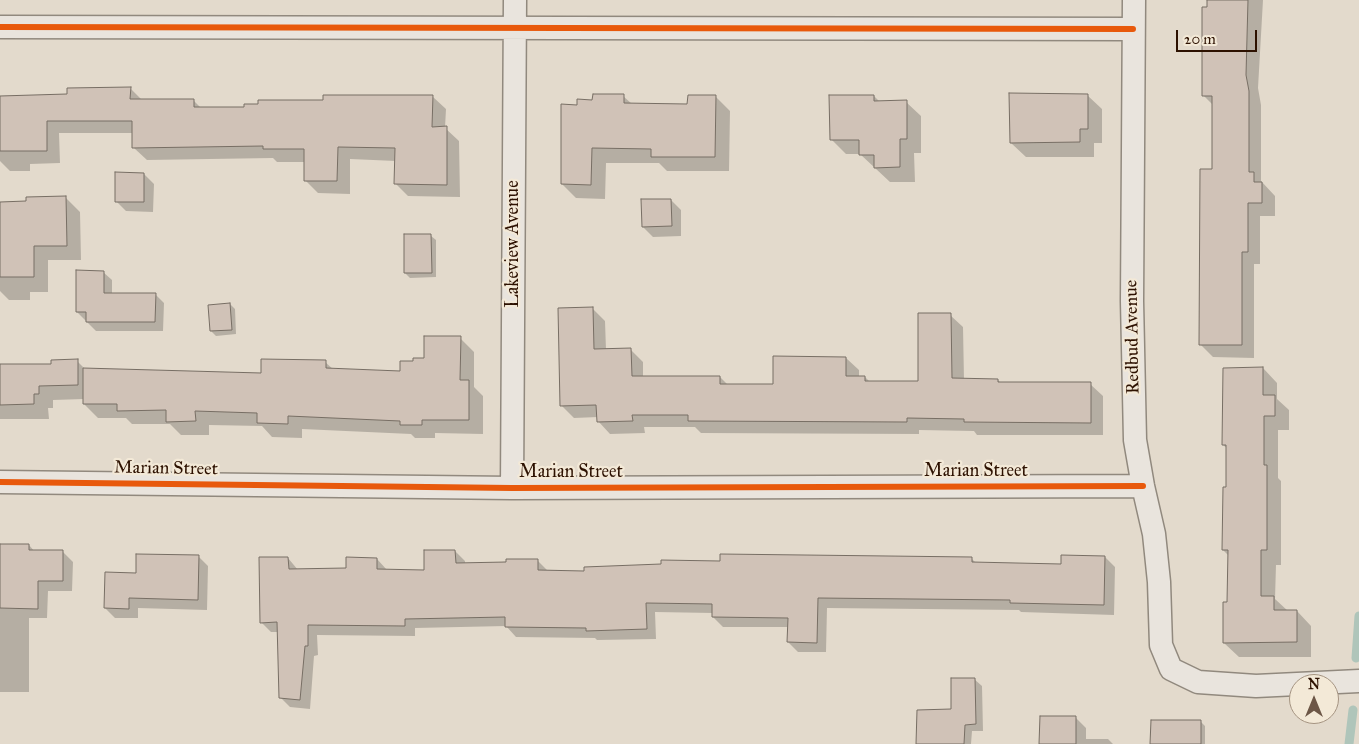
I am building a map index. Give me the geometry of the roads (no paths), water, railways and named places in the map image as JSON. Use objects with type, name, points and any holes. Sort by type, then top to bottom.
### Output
[{"type":"street","name":"Lakeview Avenue","points":[[512,488],[515,0]]},
{"type":"street","name":"Redbud Avenue","points":[[1134,0],[1132,301],[1135,440],[1154,534],[1159,582],[1161,645],[1171,670],[1198,682],[1256,686],[1359,681]]},
{"type":"street","points":[[0,27],[1133,29]]},
{"type":"street","name":"Marian Street","points":[[0,482],[512,488],[1143,486]]},
{"type":"waterway","points":[[1356,658],[1359,616]]},
{"type":"waterway","points":[[1349,744],[1353,710]]}]
